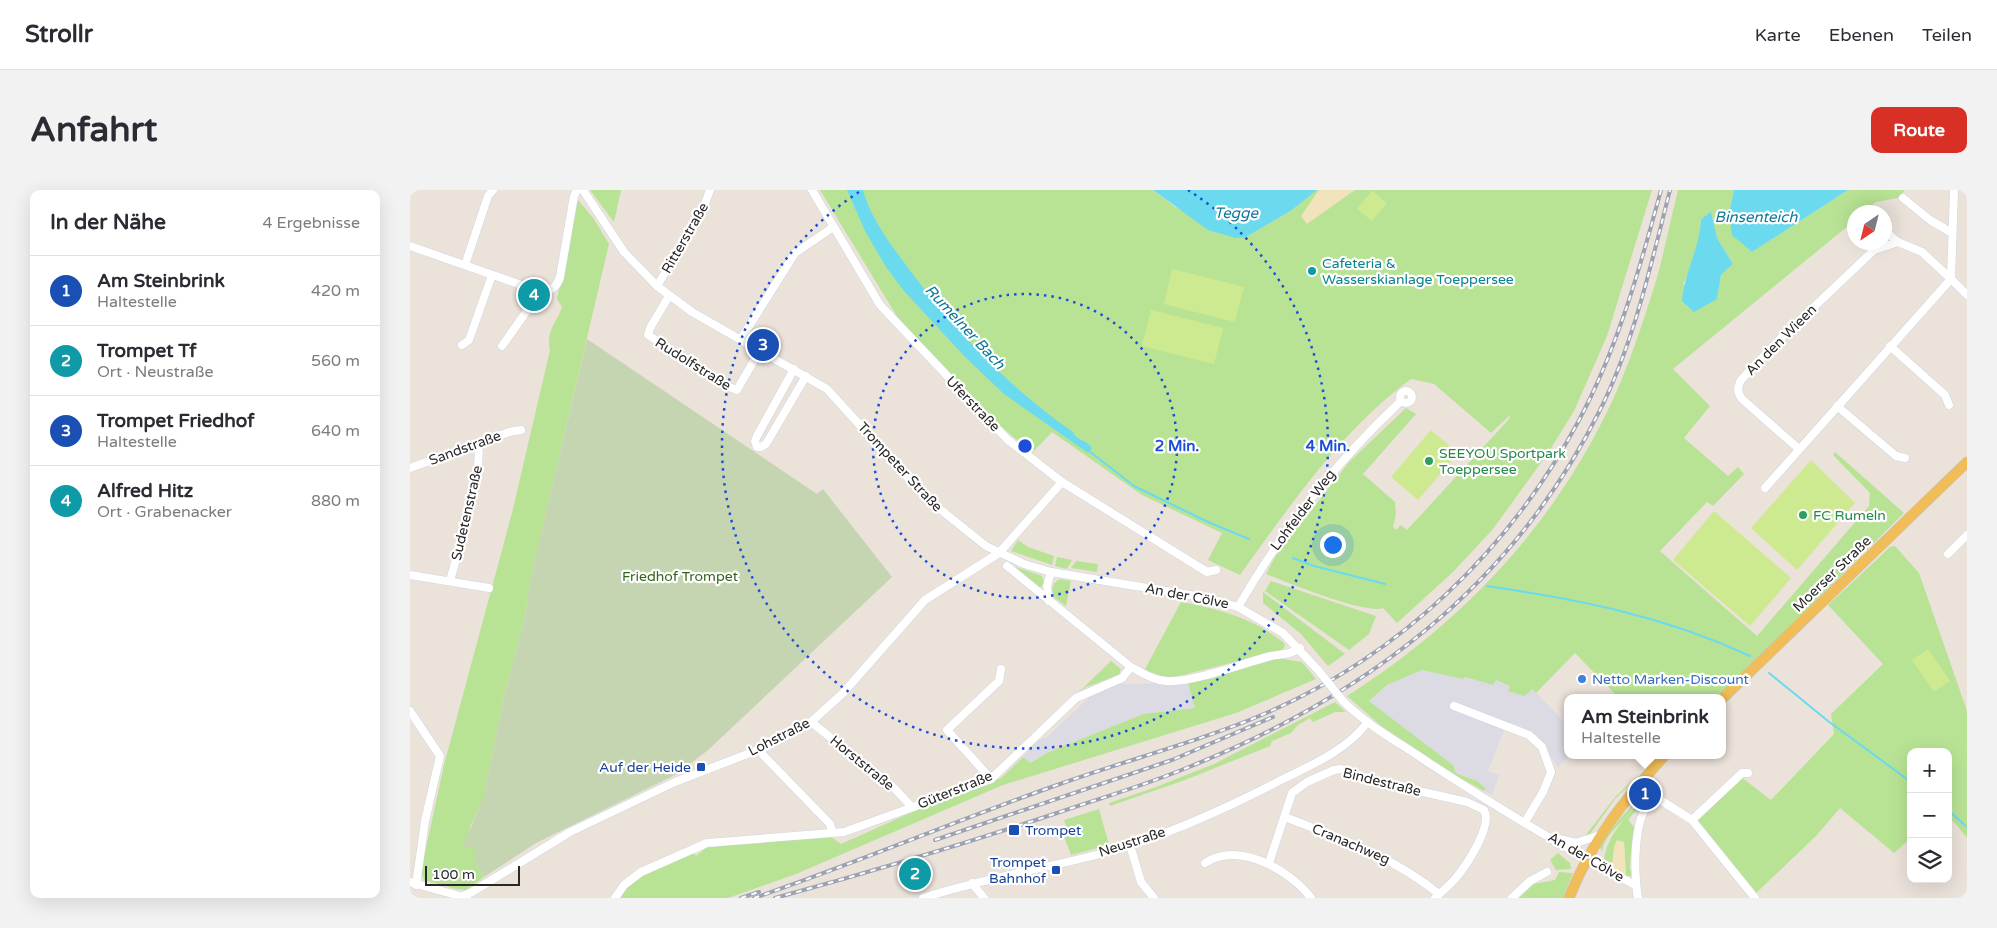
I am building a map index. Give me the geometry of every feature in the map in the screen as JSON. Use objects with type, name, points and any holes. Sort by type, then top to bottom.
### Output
[{"type":"main road","name":"Moerser Straße","points":[[1726,696],[1967,462]]},
{"type":"main road","points":[[1570,898],[1586,859],[1600,835],[1631,792],[1662,759]]},
{"type":"street","points":[[465,265],[488,196],[493,190]]},
{"type":"street","points":[[410,246],[541,291],[550,290],[559,281],[574,196],[577,190]]},
{"type":"street","name":"Trompeter Straße","points":[[583,190],[624,252],[657,286],[669,296],[806,376],[840,401],[926,498],[980,541],[999,552]]},
{"type":"street","name":"Ritterstraße","points":[[657,286],[702,212],[710,190]]},
{"type":"street","name":"Uferstraße","points":[[812,190],[832,228],[880,305],[1008,440],[1062,482],[1207,572],[1216,570]]},
{"type":"street","points":[[1765,488],[1951,279],[1954,190]]},
{"type":"street","points":[[1902,198],[1930,220],[1952,233]]},
{"type":"street","points":[[742,339],[795,253],[832,228]]},
{"type":"street","points":[[1892,237],[1898,242],[1922,252],[1967,295]]},
{"type":"street","name":"An den Wieen","points":[[1799,449],[1742,399],[1738,393],[1738,386],[1779,340],[1874,250],[1898,242]]},
{"type":"street","points":[[462,345],[469,340],[492,275]]},
{"type":"street","points":[[502,346],[541,291]]},
{"type":"street","name":"Rudolfstraße","points":[[669,296],[648,332],[652,339],[735,390],[740,387],[760,350]]},
{"type":"street","points":[[1890,346],[1945,395],[1949,405]]},
{"type":"street","points":[[794,369],[757,436],[755,441],[757,447],[766,444],[806,376]]},
{"type":"street","name":"Lohfelder Weg","points":[[1238,607],[1275,546],[1325,479],[1368,431],[1401,401]]},
{"type":"street","points":[[1837,406],[1896,456],[1905,458]]},
{"type":"street","name":"Sandstraße","points":[[410,468],[509,432],[521,430]]},
{"type":"street","name":"Sudetenstraße","points":[[450,581],[476,479],[479,462],[478,444]]},
{"type":"street","name":"Lohstraße","points":[[465,897],[570,832],[675,782],[760,749],[811,722],[843,693],[925,600],[999,552],[1062,482]]},
{"type":"street","points":[[1948,554],[1967,535]]},
{"type":"street","name":"An der Cölve","points":[[999,552],[1024,564],[1051,572],[1208,598],[1238,607],[1272,625],[1300,648],[1343,701],[1368,723],[1464,786],[1586,859],[1635,885]]},
{"type":"street","points":[[1006,566],[1131,667],[1149,677],[1167,681],[1176,680],[1288,654],[1300,648]]},
{"type":"street","points":[[1049,601],[1047,586],[1051,572]]},
{"type":"street","points":[[410,575],[489,588]]},
{"type":"street","name":"Güterstraße","points":[[615,898],[624,885],[641,872],[707,843],[851,831],[992,778],[1076,698],[1122,678],[1131,667]]},
{"type":"street","points":[[992,778],[947,730],[1000,681],[1002,669]]},
{"type":"street","points":[[1454,706],[1529,735],[1542,747],[1551,772],[1525,822]]},
{"type":"street","points":[[410,711],[440,756],[413,884],[465,897]]},
{"type":"street","name":"Horststraße","points":[[811,722],[893,787],[912,807]]},
{"type":"street","name":"Neustraße","points":[[923,898],[972,883],[1130,845],[1232,805],[1330,754],[1362,731],[1368,723]]},
{"type":"street","points":[[760,749],[763,755],[830,824],[832,832]]},
{"type":"street","name":"Bindestraße","points":[[1269,863],[1292,794],[1298,787],[1324,774],[1341,769],[1379,782],[1467,802],[1479,806],[1486,814],[1486,822],[1475,849],[1454,881],[1437,896]]},
{"type":"street","points":[[1692,820],[1742,773],[1748,773]]},
{"type":"street","points":[[1638,898],[1635,885],[1637,828],[1644,813],[1654,799],[1657,798],[1692,820],[1755,898]]},
{"type":"street","name":"Cranachweg","points":[[1285,817],[1371,850],[1417,876],[1437,896]]},
{"type":"street","name":"An der Cölve","points":[[1538,829],[1565,841],[1576,843],[1600,835]]},
{"type":"street","points":[[1130,845],[1141,882],[1154,898]]},
{"type":"street","points":[[1206,862],[1213,858],[1239,856],[1269,863],[1305,890],[1311,898]]},
{"type":"street","points":[[1512,898],[1530,881],[1547,872]]},
{"type":"street","points":[[972,883],[984,898]]},
{"type":"shaded area","points":[[1422,670],[1462,679],[1465,677],[1493,685],[1496,680],[1510,686],[1508,690],[1533,689],[1564,722],[1564,759],[1566,759],[1558,767],[1539,740],[1505,728],[1488,771],[1499,775],[1492,795],[1484,791],[1486,787],[1477,781],[1456,772],[1453,765],[1369,701],[1387,685]]},
{"type":"shaded area","points":[[1188,683],[1196,708],[1143,714],[1047,753],[1029,763],[1023,757],[1038,740],[1046,738],[1094,693],[1119,684]]},
{"type":"green space","points":[[590,190],[621,190],[614,222]]},
{"type":"green space","points":[[820,190],[1153,190],[1175,207],[1246,237],[1292,210],[1317,190],[1652,190],[1607,336],[1574,411],[1548,453],[1493,529],[1453,572],[1397,623],[1383,608],[1360,607],[1307,590],[1266,574],[1275,557],[1349,462],[1406,408],[1416,414],[1363,474],[1395,502],[1396,514],[1393,527],[1396,530],[1401,525],[1407,530],[1510,418],[1509,416],[1491,433],[1434,384],[1411,379],[1362,421],[1339,445],[1298,496],[1240,575],[1208,560],[1222,533],[1142,495],[1052,432],[1032,453],[997,423],[901,323]]},
{"type":"green space","points":[[1678,190],[1734,190],[1729,213],[1752,252],[1848,190],[1905,190],[1898,198],[1876,202],[1872,205],[1847,205],[1847,227],[1673,369],[1710,406],[1684,438],[1728,476],[1738,467],[1744,474],[1713,506],[1707,502],[1660,551],[1757,636],[1869,506],[1870,493],[1833,455],[1835,452],[1904,513],[1722,694],[1615,694],[1575,653],[1536,693],[1533,689],[1524,696],[1508,691],[1510,686],[1496,680],[1493,685],[1465,677],[1463,679],[1422,670],[1387,685],[1369,701],[1453,765],[1456,773],[1477,781],[1486,788],[1484,791],[1453,774],[1380,725],[1347,696],[1427,638],[1464,606],[1529,535],[1558,496],[1608,410],[1626,370],[1654,287]],"holes":[[[1711,213],[1717,238],[1733,264],[1721,275],[1717,299],[1683,284],[1695,253],[1701,219]]]},
{"type":"green space","points":[[1372,191],[1387,203],[1372,221],[1357,209]]},
{"type":"green space","points":[[578,200],[594,219],[609,244],[530,581],[525,618],[504,696],[484,797],[470,827],[475,849],[475,863],[484,877],[466,890],[456,889],[424,880],[421,871],[444,765],[512,513],[550,350],[550,332],[562,307],[557,299]]},
{"type":"green space","points":[[1172,269],[1244,287],[1235,322],[1164,304]]},
{"type":"green space","points":[[1151,310],[1223,328],[1214,364],[1142,346]]},
{"type":"green space","name":"Friedhof Trompet","points":[[587,339],[817,494],[823,489],[892,577],[707,751],[675,775],[536,843],[484,877],[475,863],[475,849],[463,846],[484,796],[504,696],[525,618],[530,581]]},
{"type":"green space","name":"SEEYOU Sportpark Toeppersee","points":[[1431,430],[1458,453],[1418,500],[1391,477]]},
{"type":"green space","name":"FC Rumeln","points":[[1811,460],[1855,503],[1797,570],[1751,528]]},
{"type":"green space","points":[[1714,511],[1791,578],[1750,626],[1673,560]]},
{"type":"green space","points":[[1018,540],[1028,547],[1054,556],[1052,565],[1011,551]]},
{"type":"green space","points":[[1895,546],[1919,573],[1967,711],[1967,838],[1952,821],[1952,748],[1907,748],[1907,842],[1894,853],[1840,808],[1816,836],[1755,894],[1697,820],[1741,777],[1771,800],[1834,734],[1831,714],[1883,664],[1828,605],[1890,547]]},
{"type":"green space","points":[[1057,557],[1072,560],[1067,569],[1055,566]]},
{"type":"green space","points":[[1076,561],[1098,564],[1097,572],[1071,568]]},
{"type":"green space","points":[[1013,566],[1042,576],[1044,584],[1039,588]]},
{"type":"green space","points":[[1060,579],[1071,581],[1066,606],[1055,598],[1052,591],[1054,583]]},
{"type":"green space","points":[[1271,581],[1376,616],[1369,634],[1349,650],[1265,591]]},
{"type":"green space","points":[[1263,592],[1345,654],[1328,666],[1301,634],[1263,603]]},
{"type":"green space","points":[[1181,602],[1222,611],[1248,621],[1273,634],[1285,646],[1282,650],[1175,677],[1161,677],[1144,671]]},
{"type":"green space","points":[[1928,649],[1950,681],[1934,692],[1912,660]]},
{"type":"green space","points":[[1276,658],[1302,662],[1316,679],[1236,713],[1003,785],[796,874],[728,898],[620,898],[634,881],[652,869],[693,852],[696,856],[709,845],[830,836],[841,844],[919,809],[1001,778],[1023,757],[1030,763],[1047,753],[1143,714],[1195,708],[1188,683]]},
{"type":"green space","points":[[1111,661],[1121,669],[1119,675],[1086,687],[1078,693]]},
{"type":"green space","points":[[1335,702],[1346,712],[1335,712],[1313,722],[1310,718],[1298,725],[1291,733],[1272,741],[1270,746],[1185,780],[1110,806],[1109,803],[1214,764]]},
{"type":"green space","points":[[1641,773],[1615,799],[1590,834],[1585,836],[1616,796]]},
{"type":"green space","points":[[1651,789],[1652,791],[1628,820],[1634,827],[1630,870],[1634,871],[1632,876],[1626,876],[1624,842],[1616,841],[1612,867],[1604,862],[1606,851],[1622,822]]},
{"type":"green space","points":[[1633,805],[1628,815],[1607,838],[1602,852],[1600,847],[1607,836]]},
{"type":"green space","points":[[1099,809],[1109,845],[1071,855],[1064,836],[1069,835],[1064,820]]},
{"type":"green space","points":[[1558,853],[1570,863],[1571,869],[1556,870],[1550,860]]},
{"type":"green space","points":[[1559,872],[1573,873],[1563,898],[1519,898],[1534,884],[1555,880]]},
{"type":"sand","points":[[1319,190],[1355,190],[1307,224],[1301,216]]},
{"type":"sand","points":[[1617,840],[1624,842],[1626,876],[1612,867],[1614,847]]},
{"type":"water","points":[[847,190],[863,190],[871,212],[890,243],[911,272],[966,338],[1028,397],[1077,437],[1088,443],[1092,448],[1088,453],[1004,394],[966,358],[904,291],[886,267],[865,231]]},
{"type":"water","name":"Tegge","points":[[1153,190],[1317,190],[1292,210],[1246,237],[1236,238],[1208,230]]},
{"type":"water","name":"Binsenteich","points":[[1734,190],[1848,190],[1752,252],[1732,235],[1729,213]]},
{"type":"water","name":"Binsenteich","points":[[1711,212],[1717,238],[1733,264],[1721,275],[1717,299],[1694,312],[1682,301],[1683,291],[1698,240],[1701,219]]},
{"type":"waterway","points":[[1089,451],[1134,486],[1208,522],[1249,539]]},
{"type":"waterway","points":[[1293,558],[1314,566],[1385,584]]},
{"type":"waterway","points":[[1487,586],[1556,597],[1622,611],[1686,630],[1750,656]]},
{"type":"waterway","points":[[1769,673],[1828,721],[1907,779]]},
{"type":"waterway","points":[[1952,814],[1967,827]]},
{"type":"railway","points":[[754,898],[1085,775],[1188,742],[1264,714],[1313,690],[1360,662],[1404,630],[1446,595],[1484,556],[1519,514],[1550,469],[1578,422],[1592,395],[1616,338],[1636,279],[1661,190]]},
{"type":"railway","points":[[775,898],[987,836],[1134,788],[1179,771],[1246,742],[1309,710],[1369,673],[1424,631],[1475,585],[1522,533],[1563,476],[1599,412],[1632,331],[1670,190]]},
{"type":"railway","points":[[935,840],[1172,760],[1273,717]]},
{"type":"railway","points":[[741,898],[759,892]]},
{"type":"place","name":"Cafeteria & Wasserskianlage Toeppersee","points":[[1312,271]]},
{"type":"place","name":"Alfred Hitz","points":[[534,295]]},
{"type":"place","name":"Trompet Friedhof","points":[[763,345]]},
{"type":"place","name":"SEEYOU Sportpark Toeppersee","points":[[1429,461]]},
{"type":"place","name":"FC Rumeln","points":[[1803,515]]},
{"type":"place","name":"Netto Marken-Discount","points":[[1582,679]]},
{"type":"place","name":"Auf der Heide","points":[[701,767]]},
{"type":"place","name":"Am Steinbrink","points":[[1645,794]]},
{"type":"place","name":"Trompet","points":[[1014,830]]},
{"type":"place","name":"Trompet Bahnhof","points":[[1056,870]]},
{"type":"place","name":"Trompet Tf","points":[[915,874]]},
{"type":"water label","name":"Rumelner Bach","points":[[965,327]]}]
